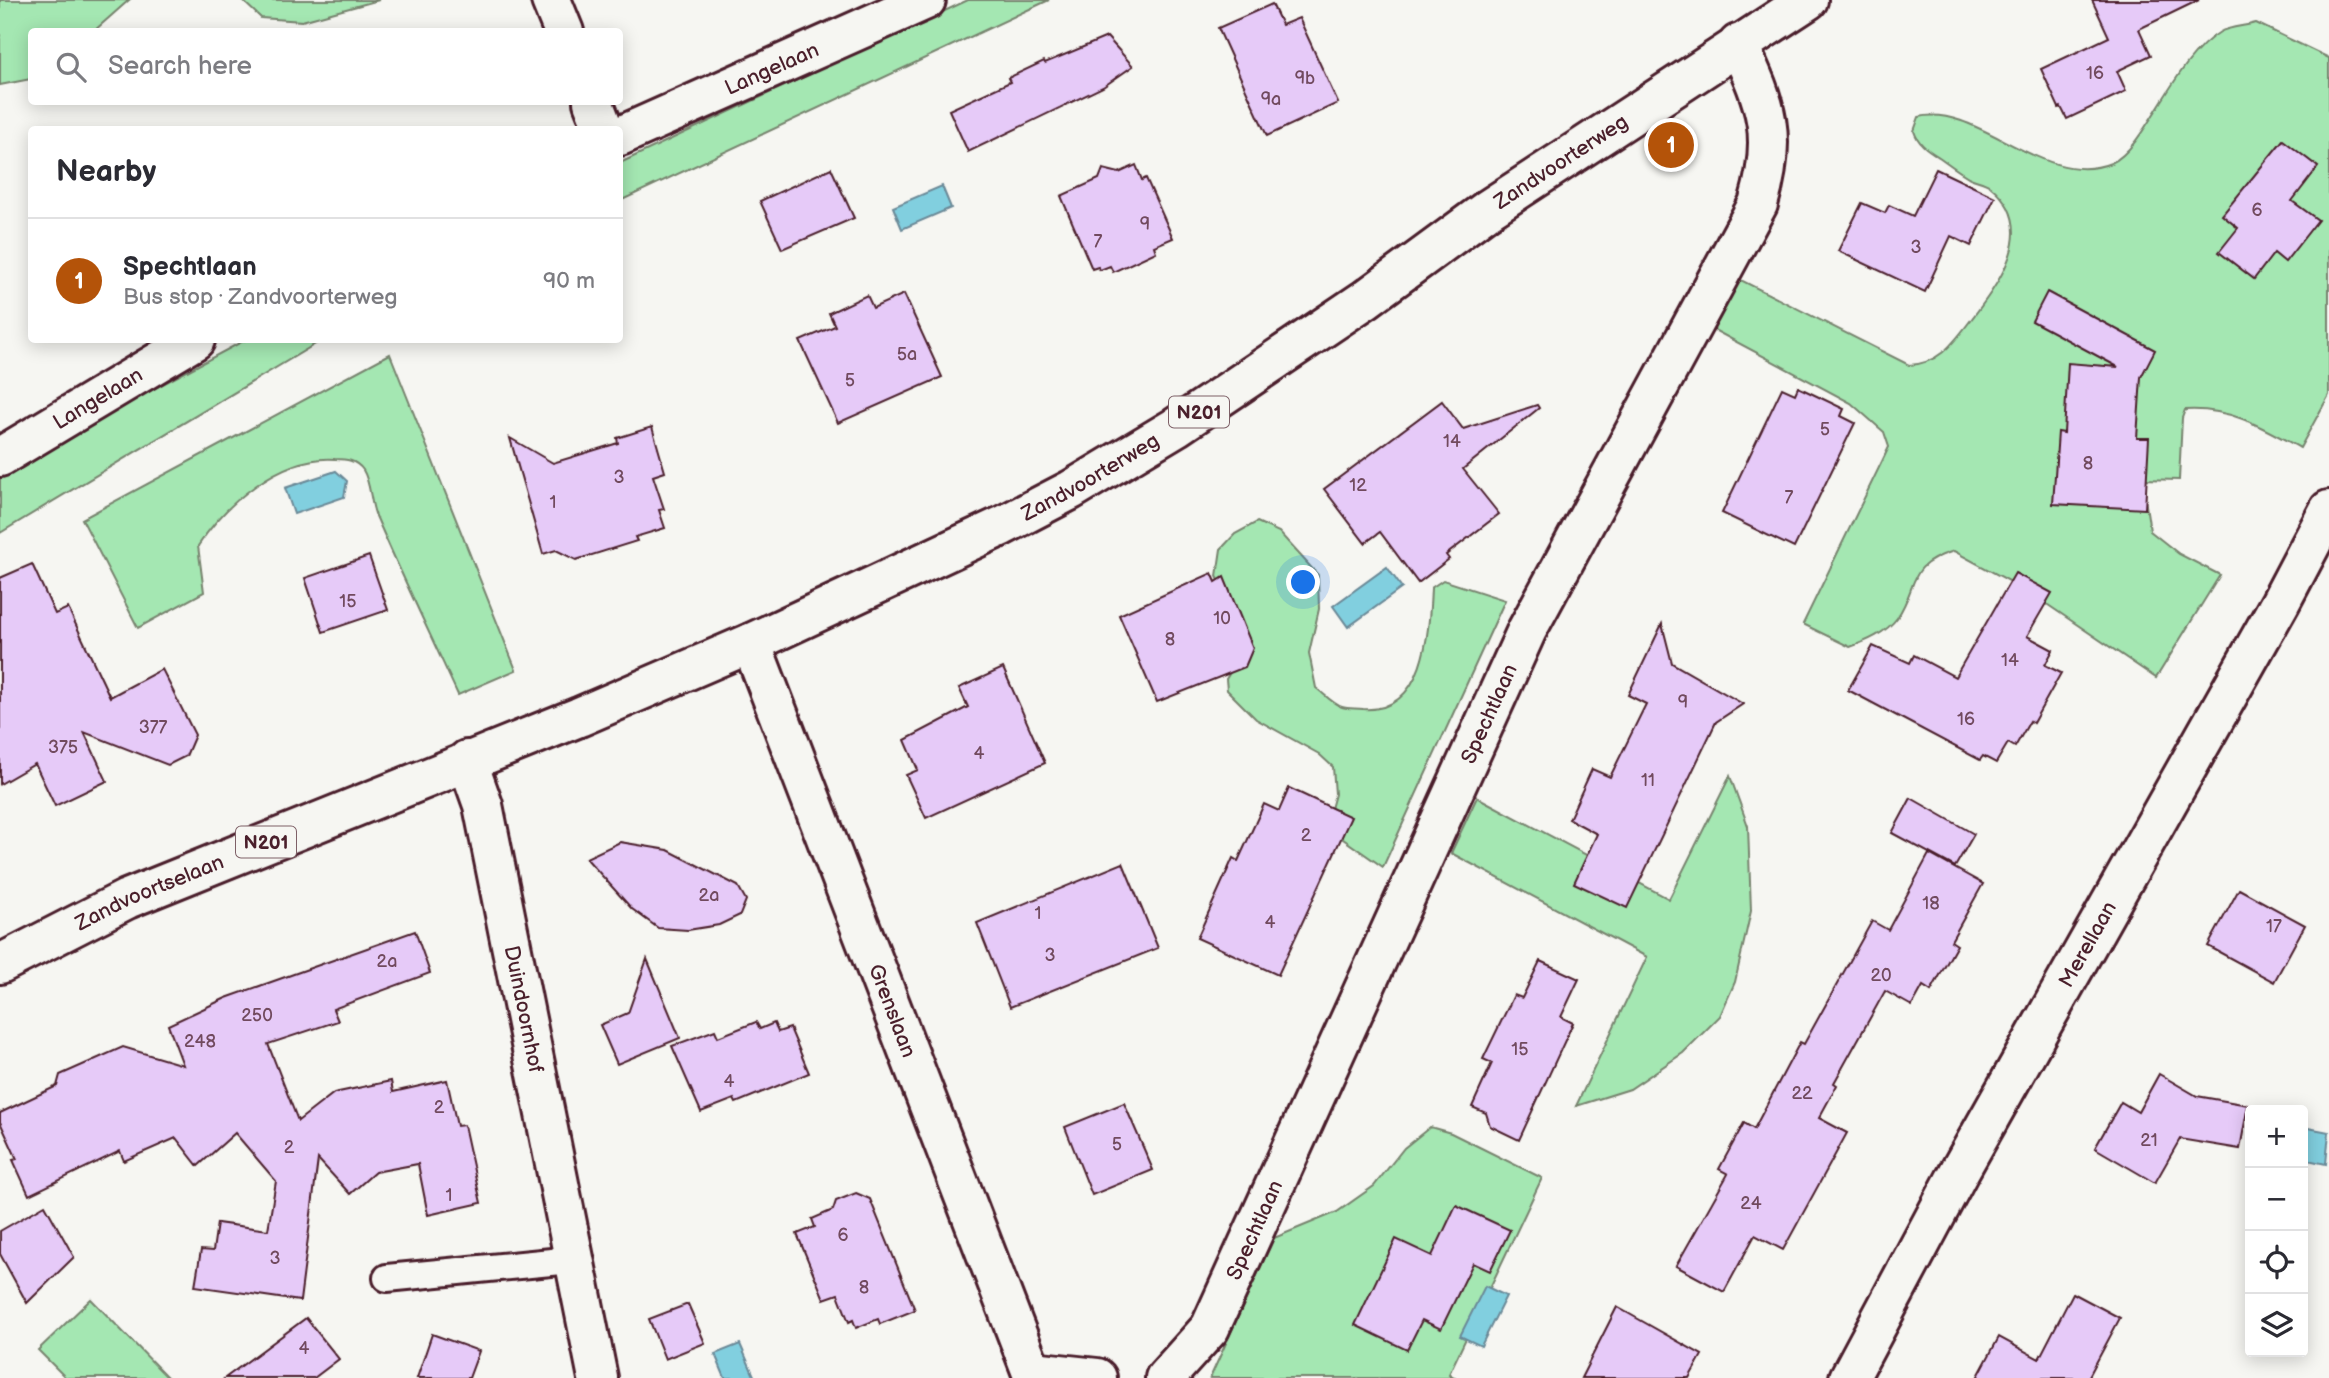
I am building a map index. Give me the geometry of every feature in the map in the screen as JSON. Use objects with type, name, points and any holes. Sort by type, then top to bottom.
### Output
[{"type":"street","points":[[551,0],[562,28]]},
{"type":"street","name":"Langelaan","points":[[623,135],[926,0]]},
{"type":"street","name":"Zandvoorterweg","points":[[537,732],[751,643],[1071,491],[1177,427],[1366,299],[1488,210],[1808,0]]},
{"type":"street","name":"Spechtlaan","points":[[1165,1378],[1210,1328],[1527,630],[1758,204],[1770,148],[1763,97],[1738,44]]},
{"type":"street","points":[[594,105],[602,126]]},
{"type":"street","name":"Langelaan","points":[[0,457],[190,343]]},
{"type":"street","name":"Merellaan","points":[[1849,1378],[1959,1171],[2280,603],[2329,510]]},
{"type":"street","name":"Grenslaan","points":[[751,643],[1033,1374]]},
{"type":"street","name":"Zandvoortselaan","points":[[0,964],[127,899],[537,732]]},
{"type":"street","name":"Duindoornhof","points":[[467,760],[483,805],[594,1375]]},
{"type":"street","points":[[1033,1374],[1097,1378]]},
{"type":"lane","points":[[387,1278],[572,1261]]},
{"type":"green space","points":[[0,0],[129,0],[97,28],[28,28],[28,80],[0,85]]},
{"type":"green space","points":[[242,0],[379,0],[302,21],[261,18]]},
{"type":"green space","points":[[968,0],[1049,0],[623,200],[623,162]]},
{"type":"green space","points":[[2256,23],[2329,58],[2329,395],[2300,448],[2259,426],[2231,415],[2185,410],[2182,418],[2179,480],[2142,479],[2150,531],[2179,554],[2220,575],[2156,678],[2026,590],[1954,551],[1938,557],[1920,570],[1897,618],[1882,632],[1869,639],[1850,647],[1803,624],[1889,447],[1884,432],[1851,403],[1699,322],[1723,271],[1909,365],[1928,361],[1955,340],[1991,292],[2002,275],[2014,238],[2013,220],[2005,202],[1990,186],[1966,176],[1924,146],[1914,131],[1919,117],[1941,116],[1964,122],[2036,157],[2061,165],[2086,168],[2111,163],[2124,154],[2136,140],[2188,62],[2203,45],[2223,30]]},
{"type":"green space","points":[[239,343],[317,343],[0,533],[0,471]]},
{"type":"green space","points":[[390,354],[516,670],[458,695],[376,516],[366,475],[357,464],[343,459],[315,460],[295,465],[256,485],[239,499],[209,530],[198,546],[204,592],[138,628],[82,519]]},
{"type":"green space","points":[[1257,522],[1279,532],[1318,575],[1319,609],[1309,653],[1316,688],[1342,707],[1384,707],[1400,698],[1420,667],[1428,626],[1431,588],[1443,580],[1505,600],[1383,867],[1326,827],[1335,794],[1333,767],[1319,754],[1256,719],[1227,690],[1226,679],[1238,660],[1241,631],[1217,576],[1221,549],[1235,534]]},
{"type":"green space","points":[[1730,776],[1748,826],[1751,911],[1735,982],[1720,1016],[1683,1053],[1630,1089],[1576,1106],[1647,957],[1451,853],[1477,797],[1669,899]]},
{"type":"green space","points":[[1430,1127],[1451,1133],[1542,1178],[1449,1374],[1456,1378],[1210,1378],[1274,1238],[1337,1212],[1374,1186],[1404,1148]]},
{"type":"green space","points":[[91,1299],[168,1378],[66,1378],[38,1350]]},
{"type":"water","points":[[942,186],[951,208],[902,229],[893,207]]},
{"type":"water","points":[[336,471],[347,481],[344,497],[294,514],[285,488]]},
{"type":"water","points":[[1387,567],[1402,588],[1348,627],[1333,606]]},
{"type":"water","points":[[2308,1128],[2329,1132],[2326,1164],[2308,1160]]},
{"type":"water","points":[[1485,1286],[1506,1296],[1481,1346],[1460,1336]]},
{"type":"water","points":[[740,1344],[755,1378],[725,1378],[715,1354]]},
{"type":"building","points":[[2092,0],[2199,0],[2139,29],[2151,55],[2117,71],[2126,91],[2067,119],[2041,69],[2109,37]]},
{"type":"building","points":[[1272,4],[1282,25],[1299,18],[1338,103],[1267,136],[1218,28]]},
{"type":"building","points":[[1107,37],[1133,66],[1103,87],[968,152],[949,110],[1010,82],[1008,78],[1044,61],[1045,63]]},
{"type":"building","points":[[2283,140],[2318,167],[2292,201],[2318,220],[2285,262],[2274,253],[2254,279],[2219,252],[2238,228],[2222,215]]},
{"type":"building","points":[[1136,165],[1142,180],[1146,178],[1173,238],[1154,246],[1156,252],[1113,272],[1110,266],[1100,270],[1098,267],[1092,269],[1061,196],[1099,179],[1103,169],[1119,173]]},
{"type":"building","points":[[831,168],[854,218],[782,249],[760,201]]},
{"type":"building","points":[[1936,169],[1995,197],[1971,246],[1951,236],[1925,292],[1838,251],[1862,203],[1885,213],[1889,205],[1913,216]]},
{"type":"building","points":[[2047,292],[2155,350],[2141,377],[2137,438],[2149,438],[2145,509],[2053,504],[2058,432],[2064,433],[2068,363],[2118,367],[2032,321]]},
{"type":"building","points":[[904,294],[942,377],[838,423],[800,341],[835,326],[829,313],[867,295],[873,308]]},
{"type":"building","points":[[1798,387],[1844,409],[1841,416],[1855,423],[1794,548],[1722,513],[1782,388],[1795,394]]},
{"type":"building","points":[[1442,401],[1463,429],[1537,405],[1539,408],[1463,469],[1499,514],[1446,555],[1449,559],[1418,583],[1380,532],[1365,543],[1324,489]]},
{"type":"building","points":[[652,427],[665,472],[653,476],[664,509],[659,510],[665,528],[635,537],[637,541],[576,560],[556,550],[543,554],[510,438],[553,463],[618,443],[617,438]]},
{"type":"building","points":[[369,556],[388,610],[323,632],[305,578]]},
{"type":"building","points":[[32,564],[55,614],[68,608],[110,697],[162,669],[195,735],[186,756],[168,765],[84,732],[107,781],[55,806],[35,764],[0,784],[0,578]]},
{"type":"building","points":[[1212,573],[1216,582],[1224,577],[1253,648],[1245,667],[1157,702],[1119,615]]},
{"type":"building","points":[[2015,573],[2052,593],[2027,636],[2053,650],[2045,665],[2061,673],[2033,723],[2030,721],[2015,747],[2008,743],[1996,763],[1983,756],[1980,760],[1848,690],[1873,646],[1910,663],[1914,655],[1955,677]]},
{"type":"building","points":[[1662,624],[1672,663],[1743,704],[1716,722],[1627,908],[1574,883],[1597,834],[1569,819],[1592,769],[1610,777],[1646,704],[1628,695]]},
{"type":"building","points":[[1003,668],[1045,763],[926,818],[906,775],[918,770],[905,740],[968,707],[959,688]]},
{"type":"building","points":[[1289,788],[1351,817],[1278,975],[1197,938],[1233,858],[1238,861],[1264,804],[1279,811]]},
{"type":"building","points":[[1911,798],[1974,834],[1955,867],[1892,833]]},
{"type":"building","points":[[620,842],[668,850],[738,886],[746,900],[740,915],[719,925],[688,930],[658,928],[632,909],[586,858]]},
{"type":"building","points":[[1929,854],[1983,884],[1951,941],[1957,945],[1931,991],[1923,986],[1912,1006],[1885,991],[1834,1083],[1837,1085],[1819,1118],[1847,1133],[1783,1250],[1755,1235],[1724,1292],[1676,1266],[1728,1174],[1719,1169],[1744,1123],[1754,1129],[1800,1042],[1804,1044],[1872,921],[1888,930]]},
{"type":"building","points":[[1123,863],[1158,948],[1010,1007],[977,923]]},
{"type":"building","points":[[2239,889],[2305,925],[2274,982],[2208,946]]},
{"type":"building","points":[[415,931],[430,973],[333,1009],[338,1021],[268,1044],[298,1121],[334,1093],[391,1081],[393,1092],[447,1080],[457,1126],[464,1125],[481,1203],[428,1215],[418,1164],[375,1172],[350,1194],[318,1159],[300,1301],[195,1286],[201,1250],[213,1251],[217,1223],[268,1230],[276,1181],[235,1133],[198,1166],[176,1138],[124,1161],[120,1151],[29,1195],[13,1160],[17,1159],[0,1122],[0,1113],[57,1086],[60,1075],[123,1047],[183,1065],[168,1025],[226,998]]},
{"type":"building","points":[[647,959],[680,1038],[617,1064],[600,1025],[628,1013]]},
{"type":"building","points":[[1540,961],[1579,979],[1561,1017],[1573,1023],[1519,1140],[1490,1126],[1486,1113],[1472,1107],[1492,1063],[1483,1059],[1514,995],[1522,998]]},
{"type":"building","points":[[756,1022],[760,1029],[774,1023],[778,1032],[790,1028],[809,1073],[736,1103],[734,1099],[701,1112],[672,1046],[715,1030],[718,1037]]},
{"type":"building","points":[[2159,1074],[2197,1096],[2248,1105],[2245,1105],[2240,1149],[2180,1139],[2155,1183],[2095,1148],[2121,1102],[2138,1112]]},
{"type":"building","points":[[1124,1103],[1153,1170],[1092,1195],[1065,1127]]},
{"type":"building","points":[[856,1193],[870,1199],[915,1310],[880,1324],[878,1319],[856,1328],[853,1320],[849,1322],[838,1294],[824,1299],[797,1234],[815,1227],[812,1219],[833,1210],[836,1201]]},
{"type":"building","points":[[45,1205],[74,1257],[27,1303],[0,1254],[0,1231]]},
{"type":"building","points":[[1456,1205],[1510,1230],[1490,1271],[1473,1263],[1441,1329],[1422,1320],[1407,1350],[1355,1325],[1396,1239],[1432,1256]]},
{"type":"building","points":[[2073,1293],[2120,1318],[2088,1378],[1977,1378],[1999,1337],[2039,1359]]},
{"type":"building","points":[[688,1304],[705,1343],[665,1359],[649,1319]]},
{"type":"building","points":[[1617,1307],[1702,1355],[1689,1378],[1581,1378]]},
{"type":"building","points":[[306,1318],[339,1359],[314,1378],[225,1378]]},
{"type":"building","points":[[432,1334],[479,1351],[469,1378],[417,1378]]},
{"type":"place","name":"Spechtlaan","points":[[1671,145]]}]
